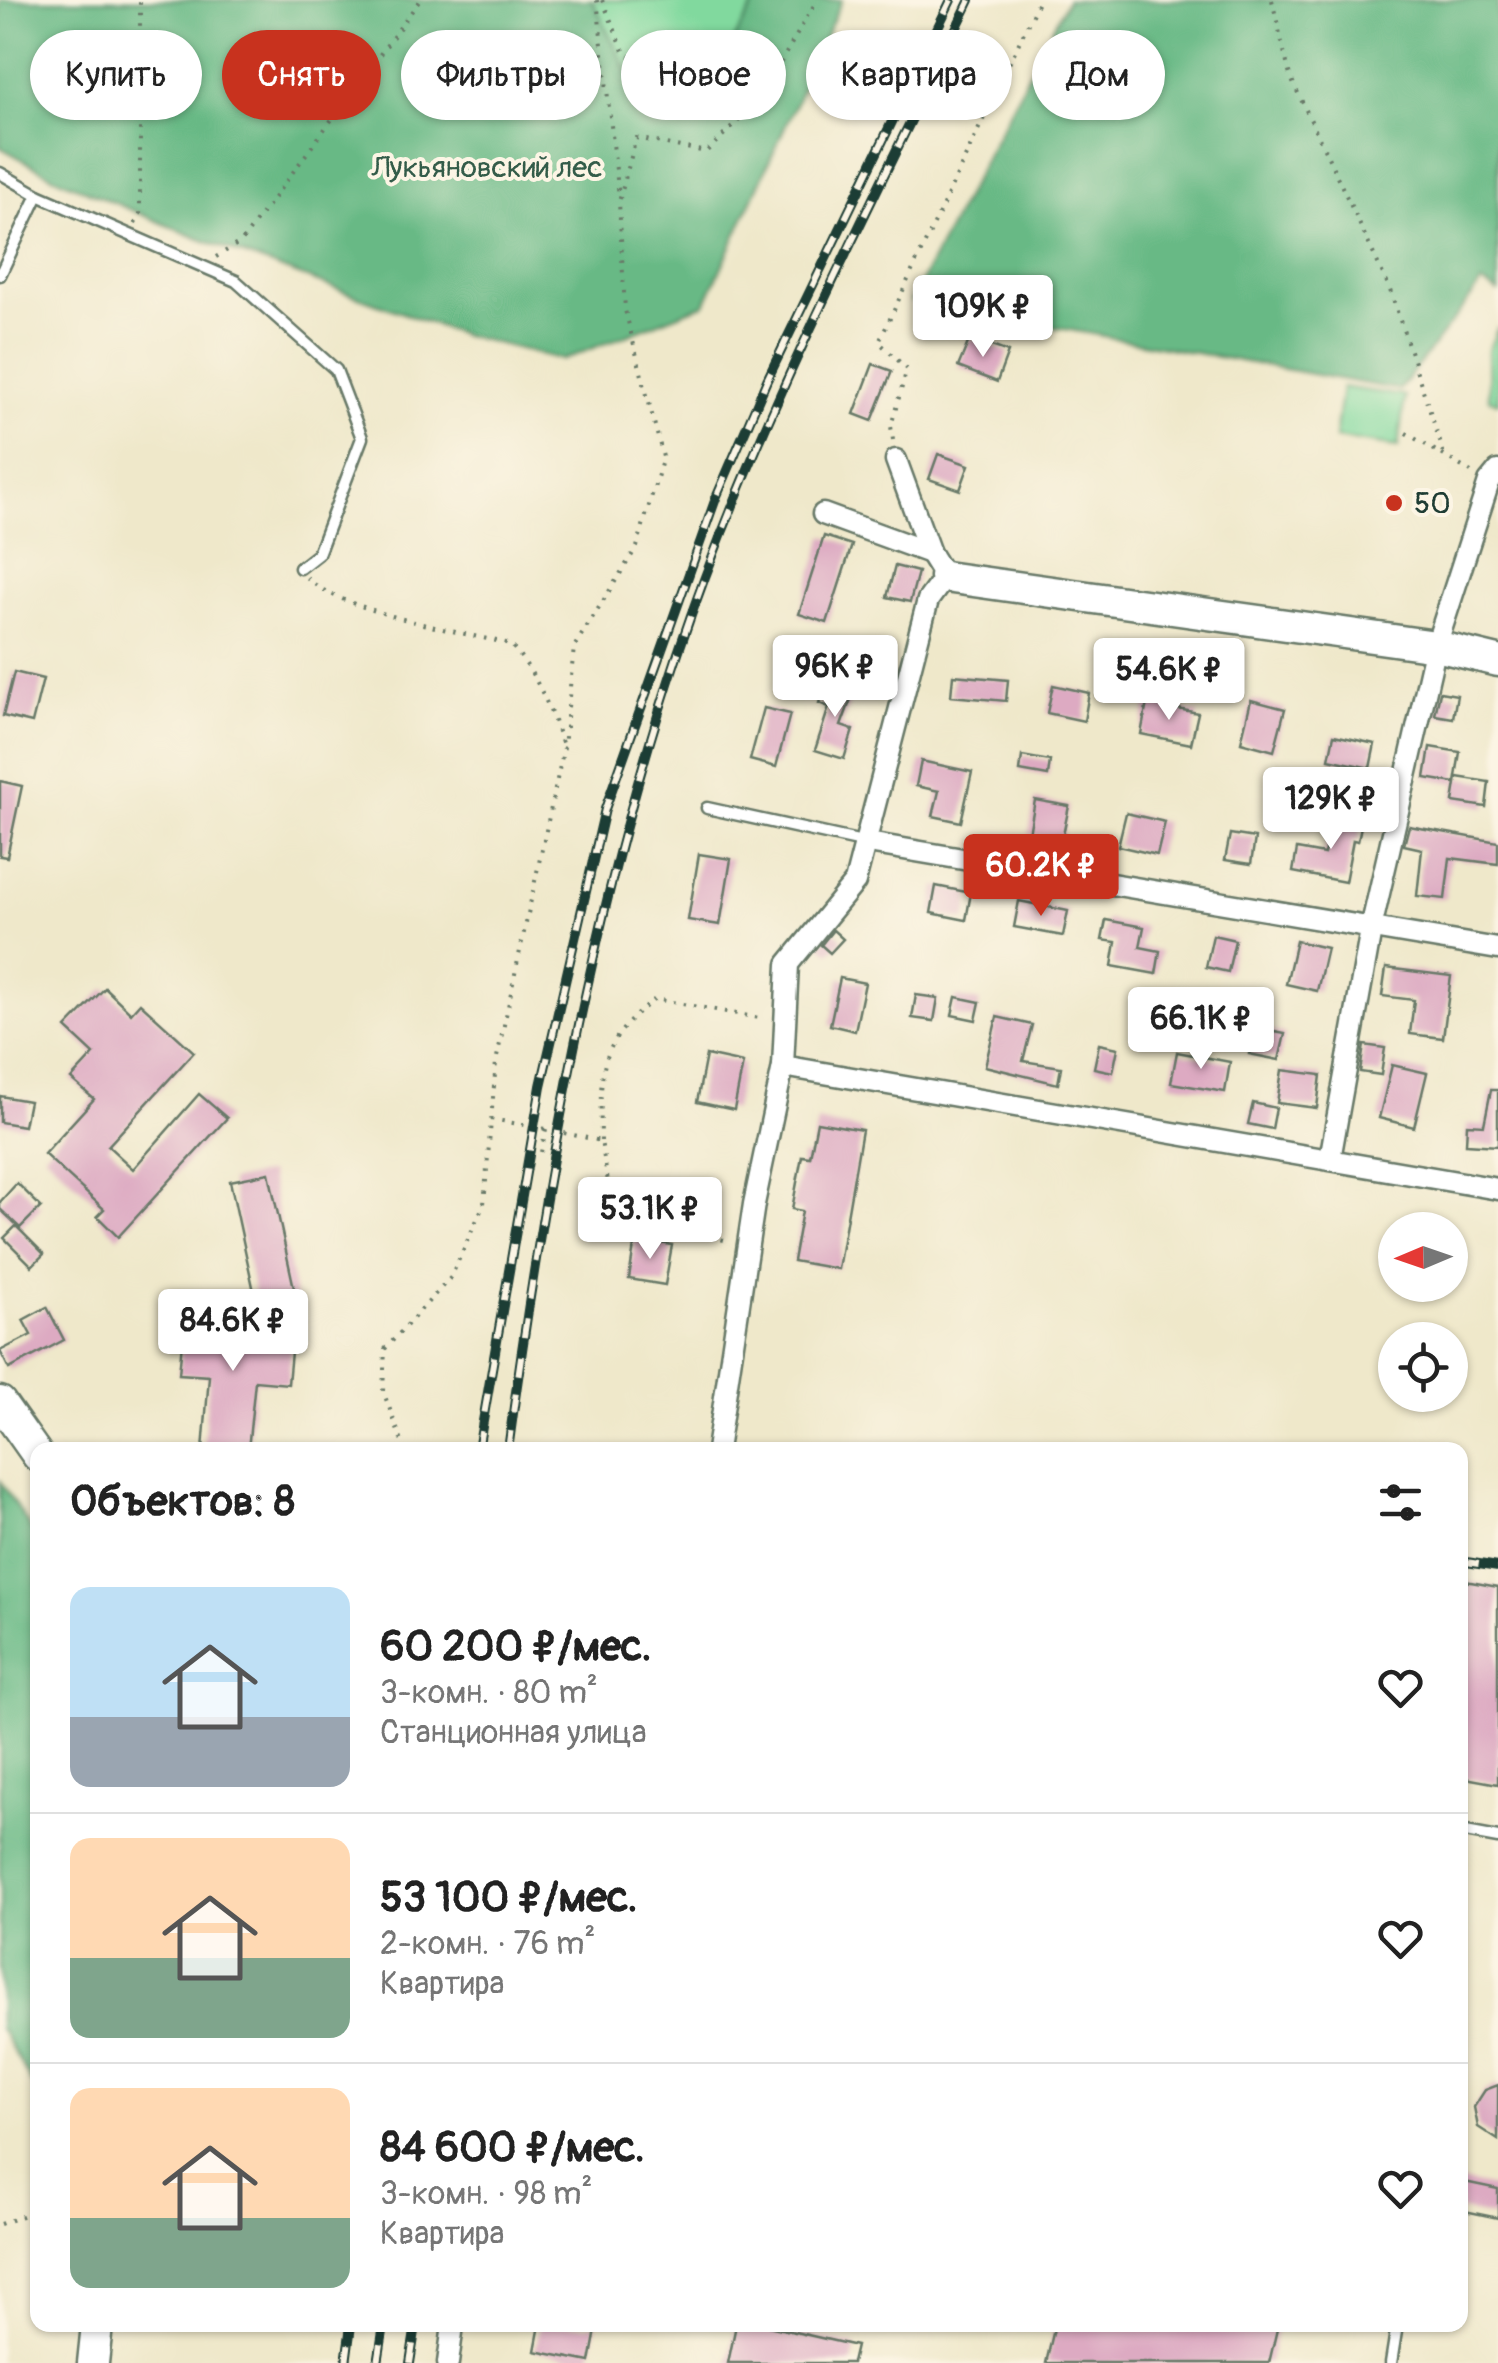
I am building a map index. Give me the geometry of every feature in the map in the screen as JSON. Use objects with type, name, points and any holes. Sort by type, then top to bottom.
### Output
[{"type":"street","points":[[718,1442],[748,1246],[783,1066],[788,964],[855,882],[937,565],[896,460]]},
{"type":"street","points":[[1330,1159],[1372,924],[1436,646],[1493,476]]},
{"type":"street","points":[[823,514],[937,565],[1436,646],[1498,661]]},
{"type":"street","points":[[868,843],[1372,924],[1498,949]]},
{"type":"street","points":[[783,1066],[1498,1189]]},
{"type":"street","points":[[0,1402],[30,1445]]},
{"type":"street","points":[[92,2363],[96,2332]]},
{"type":"street","points":[[448,2363],[452,2332]]},
{"type":"lane","points":[[0,173],[38,195],[236,280],[336,370],[362,438],[318,554],[300,568]]},
{"type":"lane","points":[[0,275],[38,195]]},
{"type":"lane","points":[[707,808],[868,843]]},
{"type":"lane","points":[[1468,1832],[1498,1838]]},
{"type":"lane","points":[[1391,2363],[1396,2332]]},
{"type":"path","points":[[130,235],[140,214],[140,0]]},
{"type":"path","points":[[203,266],[242,241],[420,0]]},
{"type":"path","points":[[599,0],[621,45]]},
{"type":"path","points":[[403,1442],[383,1391],[385,1349],[452,1276],[484,1204],[496,1062],[564,748],[574,647],[638,546],[663,457],[625,310],[619,202],[599,0]]},
{"type":"path","points":[[786,54],[816,0]]},
{"type":"path","points":[[896,460],[892,426],[907,369],[879,342],[1039,0]]},
{"type":"path","points":[[1272,0],[1290,76],[1390,287],[1445,456]]},
{"type":"path","points":[[619,202],[636,138],[706,152],[741,120]]},
{"type":"path","points":[[1406,433],[1445,456],[1493,476]]},
{"type":"path","points":[[300,568],[316,589],[344,601],[510,644],[529,665],[564,748]]},
{"type":"path","points":[[748,1246],[650,1222],[610,1193],[601,1141],[600,1078],[620,1026],[655,998],[785,1023]]},
{"type":"path","points":[[492,1119],[601,1141]]},
{"type":"path","points":[[541,1152],[546,1129]]},
{"type":"path","points":[[650,1222],[656,1242]]},
{"type":"path","points":[[0,2224],[30,2213]]},
{"type":"green space","name":"Лукьяновский лес","points":[[0,0],[592,0],[621,59],[621,120],[786,120],[786,30],[740,30],[757,0],[842,0],[828,30],[806,30],[806,80],[705,304],[563,360],[460,334],[197,238],[54,177],[0,147]]},
{"type":"green space","points":[[592,0],[757,0],[740,30],[621,30],[621,59]]},
{"type":"green space","points":[[1067,0],[1498,0],[1498,292],[1482,283],[1399,390],[911,301],[1005,120],[1012,120],[1012,106],[1032,68],[1032,120],[1165,120],[1165,30],[1051,30]]},
{"type":"green space","points":[[1498,327],[1498,402],[1489,399],[1488,351]]},
{"type":"green space","points":[[1342,387],[1405,396],[1398,447],[1335,438]]},
{"type":"green space","points":[[0,1481],[30,1527],[30,2080],[0,2028]]},
{"type":"building","points":[[970,338],[1008,352],[997,382],[958,367]]},
{"type":"building","points":[[873,364],[892,371],[872,421],[854,414]]},
{"type":"building","points":[[938,454],[969,465],[960,490],[929,479]]},
{"type":"building","points":[[824,536],[852,545],[827,623],[799,614]]},
{"type":"building","points":[[895,566],[918,572],[910,602],[887,597]]},
{"type":"building","points":[[14,672],[43,679],[32,723],[3,716]]},
{"type":"building","points":[[953,675],[1008,680],[1006,701],[951,696]]},
{"type":"building","points":[[827,679],[855,688],[841,726],[853,730],[844,759],[815,750],[829,707],[819,703]]},
{"type":"building","points":[[1053,685],[1089,693],[1084,721],[1047,713]]},
{"type":"building","points":[[1440,692],[1457,695],[1453,718],[1435,715]]},
{"type":"building","points":[[1251,700],[1285,709],[1274,751],[1241,742]]},
{"type":"building","points":[[1147,703],[1198,713],[1191,744],[1141,734]]},
{"type":"building","points":[[764,708],[790,714],[776,767],[750,760]]},
{"type":"building","points":[[1334,735],[1375,744],[1370,768],[1329,759]]},
{"type":"building","points":[[1430,747],[1460,752],[1455,783],[1425,778]]},
{"type":"building","points":[[1022,756],[1050,761],[1048,776],[1020,771]]},
{"type":"building","points":[[921,761],[972,772],[961,822],[933,816],[939,791],[916,786]]},
{"type":"building","points":[[1457,777],[1489,782],[1486,807],[1453,802]]},
{"type":"building","points":[[0,781],[22,786],[7,857],[0,856]]},
{"type":"building","points":[[1035,800],[1069,806],[1062,840],[1029,834]]},
{"type":"building","points":[[1126,813],[1165,822],[1157,855],[1118,846]]},
{"type":"building","points":[[1332,815],[1362,821],[1358,841],[1353,840],[1345,882],[1293,872],[1297,849],[1324,854]]},
{"type":"building","points":[[1409,826],[1498,842],[1498,864],[1450,858],[1445,899],[1417,896],[1422,849],[1404,845]]},
{"type":"building","points":[[1230,834],[1255,838],[1251,864],[1225,860]]},
{"type":"building","points":[[699,854],[731,859],[720,925],[688,920]]},
{"type":"building","points":[[936,886],[971,893],[966,920],[931,913]]},
{"type":"building","points":[[1019,901],[1068,911],[1063,936],[1014,927]]},
{"type":"building","points":[[1106,920],[1144,927],[1140,947],[1160,951],[1156,974],[1112,966],[1116,942],[1102,940]]},
{"type":"building","points":[[833,930],[843,939],[830,953],[821,945]]},
{"type":"building","points":[[1213,935],[1235,940],[1228,972],[1206,967]]},
{"type":"building","points":[[1296,941],[1327,948],[1317,991],[1286,984]]},
{"type":"building","points":[[1386,968],[1451,976],[1443,1038],[1410,1034],[1414,1000],[1382,996]]},
{"type":"building","points":[[840,978],[865,983],[855,1031],[830,1025]]},
{"type":"building","points":[[105,988],[131,1013],[140,1003],[194,1052],[108,1146],[133,1169],[199,1094],[227,1118],[118,1237],[97,1216],[104,1209],[44,1154],[94,1099],[71,1079],[94,1054],[66,1028]]},
{"type":"building","points":[[916,995],[938,998],[934,1021],[912,1018]]},
{"type":"building","points":[[956,997],[980,1002],[976,1020],[952,1015]]},
{"type":"building","points":[[997,1017],[1032,1025],[1023,1061],[1061,1067],[1058,1084],[985,1066]]},
{"type":"building","points":[[1254,1028],[1285,1034],[1279,1060],[1249,1054]]},
{"type":"building","points":[[1099,1044],[1118,1048],[1113,1072],[1094,1068]]},
{"type":"building","points":[[1364,1045],[1385,1048],[1381,1075],[1360,1072]]},
{"type":"building","points":[[1177,1052],[1230,1062],[1225,1092],[1171,1083]]},
{"type":"building","points":[[706,1055],[743,1063],[734,1110],[697,1102]]},
{"type":"building","points":[[1392,1065],[1427,1073],[1414,1127],[1379,1118]]},
{"type":"building","points":[[1282,1070],[1321,1075],[1317,1108],[1277,1103]]},
{"type":"building","points":[[1491,1090],[1498,1090],[1498,1146],[1466,1144],[1467,1124],[1484,1125]]},
{"type":"building","points":[[0,1096],[29,1101],[24,1126],[0,1122]]},
{"type":"building","points":[[1253,1103],[1276,1108],[1272,1129],[1248,1124]]},
{"type":"building","points":[[817,1122],[862,1130],[838,1269],[793,1261],[802,1211],[792,1209],[802,1156],[810,1157]]},
{"type":"building","points":[[269,1173],[297,1302],[258,1310],[230,1181]]},
{"type":"building","points":[[17,1183],[41,1207],[20,1228],[0,1209],[0,1202]]},
{"type":"building","points":[[16,1226],[44,1254],[32,1266],[4,1238]]},
{"type":"building","points":[[635,1239],[672,1245],[665,1285],[629,1279]]},
{"type":"building","points":[[47,1307],[64,1340],[9,1369],[0,1351],[31,1335],[23,1320]]},
{"type":"building","points":[[184,1320],[293,1330],[288,1384],[255,1381],[249,1442],[204,1442],[209,1376],[179,1374]]},
{"type":"building","points":[[1468,1581],[1498,1587],[1498,1784],[1468,1778]]},
{"type":"building","points":[[1498,2085],[1498,2140],[1478,2127],[1474,2107],[1485,2090]]},
{"type":"building","points":[[1468,2183],[1498,2189],[1498,2218],[1468,2212]]},
{"type":"building","points":[[539,2332],[596,2332],[590,2362],[535,2351]]},
{"type":"building","points":[[735,2332],[795,2332],[856,2346],[852,2363],[728,2363]]},
{"type":"building","points":[[1053,2332],[1276,2332],[1269,2363],[1046,2363]]},
{"type":"railway","points":[[479,1442],[541,1086],[605,809],[716,498],[767,380],[951,0]]},
{"type":"railway","points":[[509,1442],[574,1047],[647,750],[708,569],[776,403],[970,0]]},
{"type":"railway","points":[[1468,1562],[1498,1567]]},
{"type":"railway","points":[[346,2363],[350,2332]]},
{"type":"railway","points":[[378,2363],[383,2332]]},
{"type":"railway","points":[[410,2363],[415,2332]]},
{"type":"place","name":"50","points":[[1394,503]]}]
